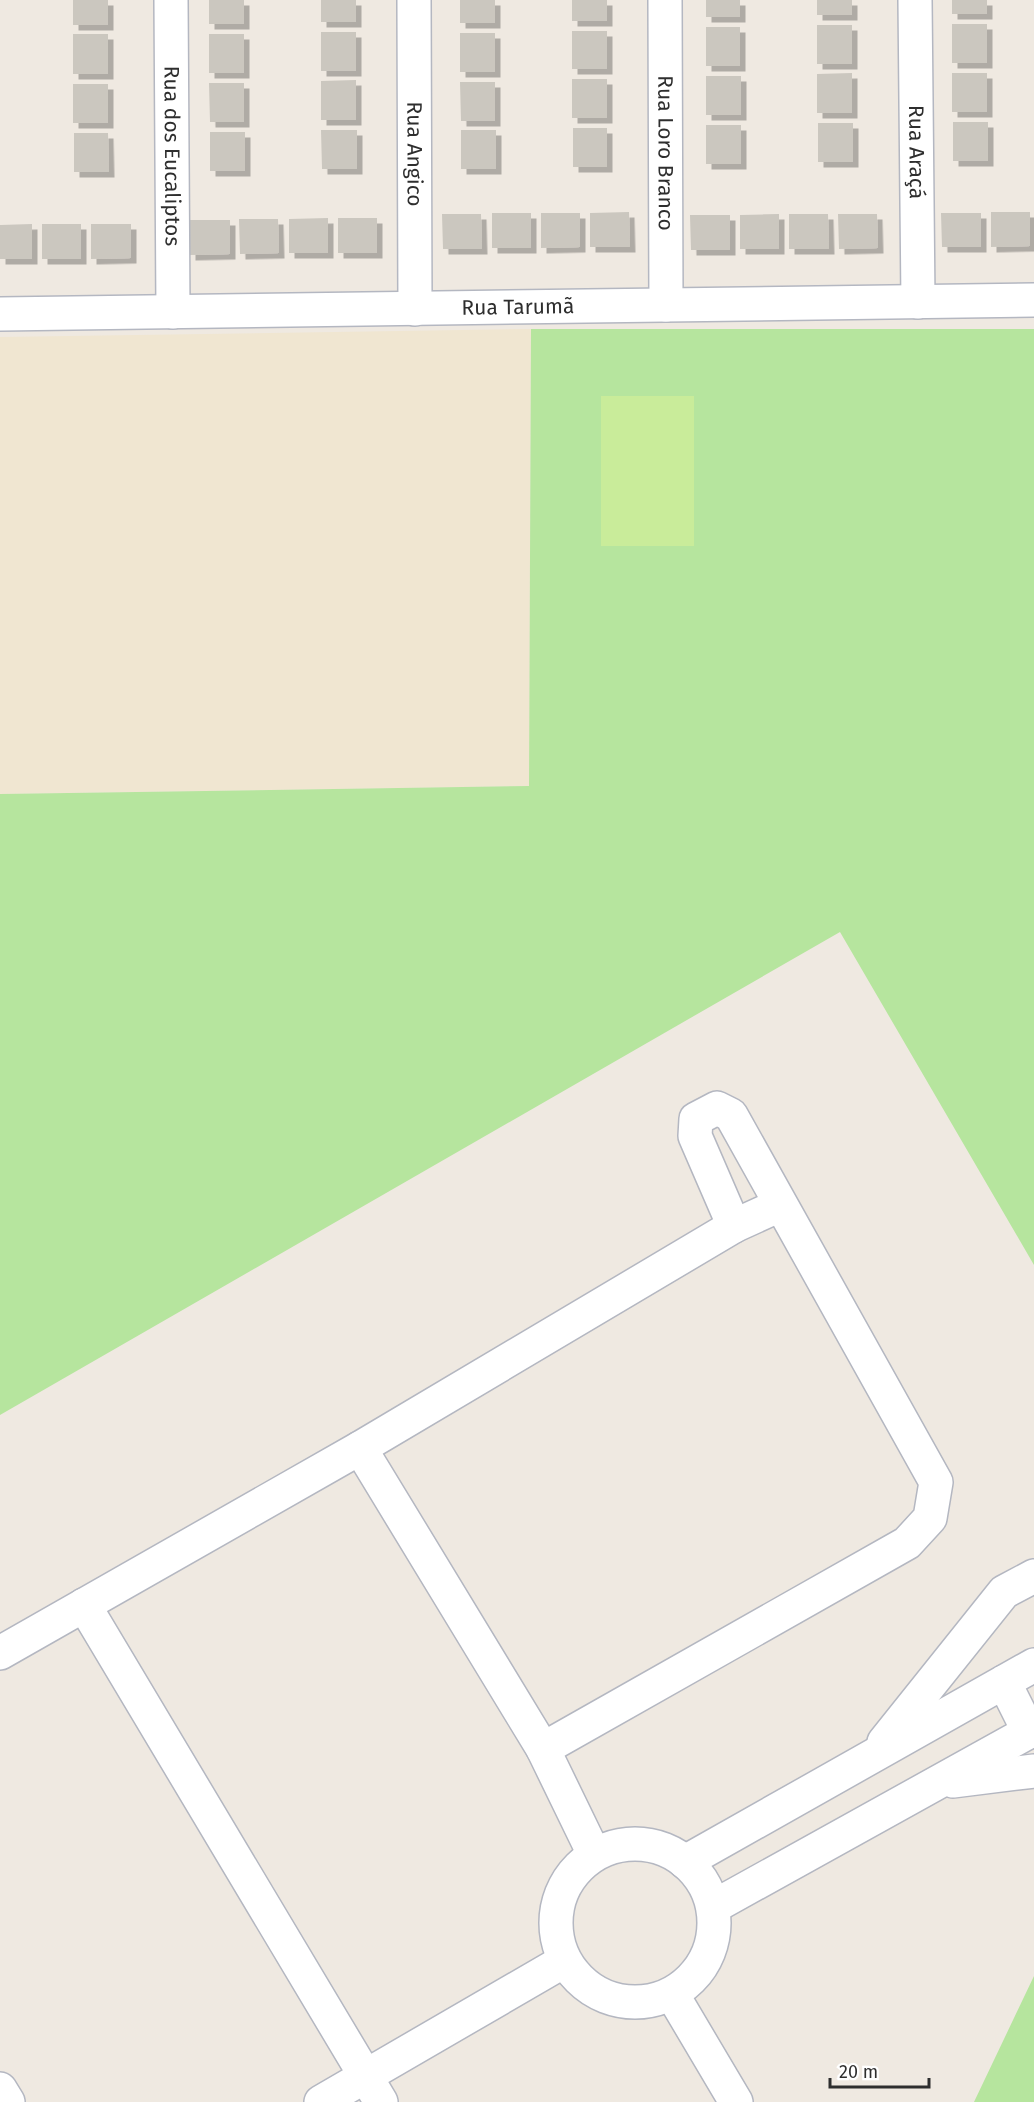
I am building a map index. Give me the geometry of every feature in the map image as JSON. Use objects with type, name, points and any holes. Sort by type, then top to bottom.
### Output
[{"type":"street","name":"Rua dos Eucaliptos","points":[[171,0],[173,312]]},
{"type":"street","name":"Rua Angico","points":[[414,0],[415,309]]},
{"type":"street","name":"Rua Loro Branco","points":[[665,0],[666,305]]},
{"type":"street","name":"Rua Araçá","points":[[915,0],[918,302]]},
{"type":"street","name":"Rua Tarumã","points":[[0,314],[1034,300]]},
{"type":"street","points":[[543,1749],[907,1543],[930,1518],[936,1482],[731,1115],[717,1108],[696,1119],[695,1136],[734,1226]]},
{"type":"street","points":[[0,1653],[360,1448],[734,1226],[780,1205]]},
{"type":"street","points":[[360,1448],[543,1749],[594,1854]]},
{"type":"street","points":[[874,1755],[1005,1592],[1034,1576]]},
{"type":"street","points":[[84,1605],[374,2089]]},
{"type":"street","points":[[685,1862],[1034,1665]]},
{"type":"street","points":[[713,1907],[1032,1731],[1005,1682]]},
{"type":"street","points":[[936,1784],[1034,1771]]},
{"type":"street","points":[[638,1844],[663,1849],[685,1862],[703,1882],[713,1907],[714,1932],[707,1957],[693,1978],[672,1994],[648,2001],[623,2002],[600,1995],[579,1980],[564,1961],[556,1939],[555,1916],[561,1893],[573,1874],[594,1854],[613,1847],[638,1844]]},
{"type":"street","points":[[321,2102],[374,2089],[564,1961]]},
{"type":"street","points":[[672,1994],[736,2102]]},
{"type":"street","points":[[0,2089],[8,2102]]},
{"type":"shaded area","points":[[531,329],[529,786],[0,794],[0,337]]},
{"type":"green space","points":[[531,329],[1034,329],[1034,1265],[840,932],[0,1415],[0,794],[529,786]]},
{"type":"green space","points":[[601,396],[694,396],[694,546],[601,546]]},
{"type":"green space","points":[[1034,1976],[1034,2102],[974,2102]]},
{"type":"building","points":[[73,0],[108,0],[108,25],[73,25]]},
{"type":"building","points":[[209,0],[244,0],[244,24],[209,24]]},
{"type":"building","points":[[321,0],[356,0],[356,22],[321,22]]},
{"type":"building","points":[[460,0],[495,0],[495,23],[460,23]]},
{"type":"building","points":[[572,0],[607,0],[607,21],[572,21]]},
{"type":"building","points":[[706,0],[740,0],[740,17],[706,17]]},
{"type":"building","points":[[817,0],[852,0],[852,15],[817,15]]},
{"type":"building","points":[[952,0],[987,0],[987,14],[952,14]]},
{"type":"building","points":[[952,24],[987,24],[987,63],[952,63]]},
{"type":"building","points":[[817,25],[852,25],[852,64],[817,64]]},
{"type":"building","points":[[706,27],[740,27],[740,66],[706,66]]},
{"type":"building","points":[[572,31],[607,31],[607,69],[572,69]]},
{"type":"building","points":[[321,32],[356,32],[356,71],[321,71]]},
{"type":"building","points":[[460,33],[495,33],[495,72],[460,72]]},
{"type":"building","points":[[73,34],[108,34],[108,74],[73,74]]},
{"type":"building","points":[[209,34],[244,34],[244,73],[209,73]]},
{"type":"building","points":[[852,73],[852,113],[817,113],[817,74]]},
{"type":"building","points":[[952,73],[987,73],[987,112],[952,112]]},
{"type":"building","points":[[706,76],[741,76],[741,115],[706,115]]},
{"type":"building","points":[[572,79],[607,79],[607,118],[572,118]]},
{"type":"building","points":[[356,80],[356,120],[321,120],[321,81]]},
{"type":"building","points":[[460,82],[495,82],[495,121],[461,121]]},
{"type":"building","points":[[209,83],[244,83],[244,122],[210,122]]},
{"type":"building","points":[[73,84],[108,84],[108,123],[73,123]]},
{"type":"building","points":[[953,122],[988,122],[988,161],[953,161]]},
{"type":"building","points":[[818,123],[853,123],[853,162],[818,162]]},
{"type":"building","points":[[706,125],[741,125],[741,164],[706,164]]},
{"type":"building","points":[[573,128],[607,128],[607,167],[573,167]]},
{"type":"building","points":[[321,130],[357,130],[357,169],[322,169]]},
{"type":"building","points":[[461,130],[496,130],[496,169],[461,169]]},
{"type":"building","points":[[210,132],[245,132],[245,171],[210,171]]},
{"type":"building","points":[[74,133],[108,133],[109,172],[74,172]]},
{"type":"building","points":[[629,212],[630,247],[590,247],[590,213]]},
{"type":"building","points":[[991,212],[1030,212],[1030,246],[991,247]]},
{"type":"building","points":[[492,213],[531,213],[531,248],[492,248]]},
{"type":"building","points":[[541,213],[580,213],[580,247],[541,248]]},
{"type":"building","points":[[941,213],[981,213],[981,247],[942,247]]},
{"type":"building","points":[[442,214],[481,214],[482,249],[443,249]]},
{"type":"building","points":[[779,214],[779,249],[740,249],[740,215]]},
{"type":"building","points":[[789,214],[828,214],[829,249],[789,249]]},
{"type":"building","points":[[838,214],[877,214],[878,248],[839,249]]},
{"type":"building","points":[[690,215],[730,215],[730,250],[691,250]]},
{"type":"building","points":[[328,218],[328,253],[289,253],[289,219]]},
{"type":"building","points":[[338,218],[377,218],[377,253],[338,253]]},
{"type":"building","points":[[239,219],[278,219],[279,253],[240,254]]},
{"type":"building","points":[[190,220],[230,220],[230,254],[190,255]]},
{"type":"building","points":[[32,224],[32,259],[0,259],[0,225]]},
{"type":"building","points":[[42,224],[81,224],[81,259],[42,259]]},
{"type":"building","points":[[91,224],[131,224],[131,258],[91,259]]}]
